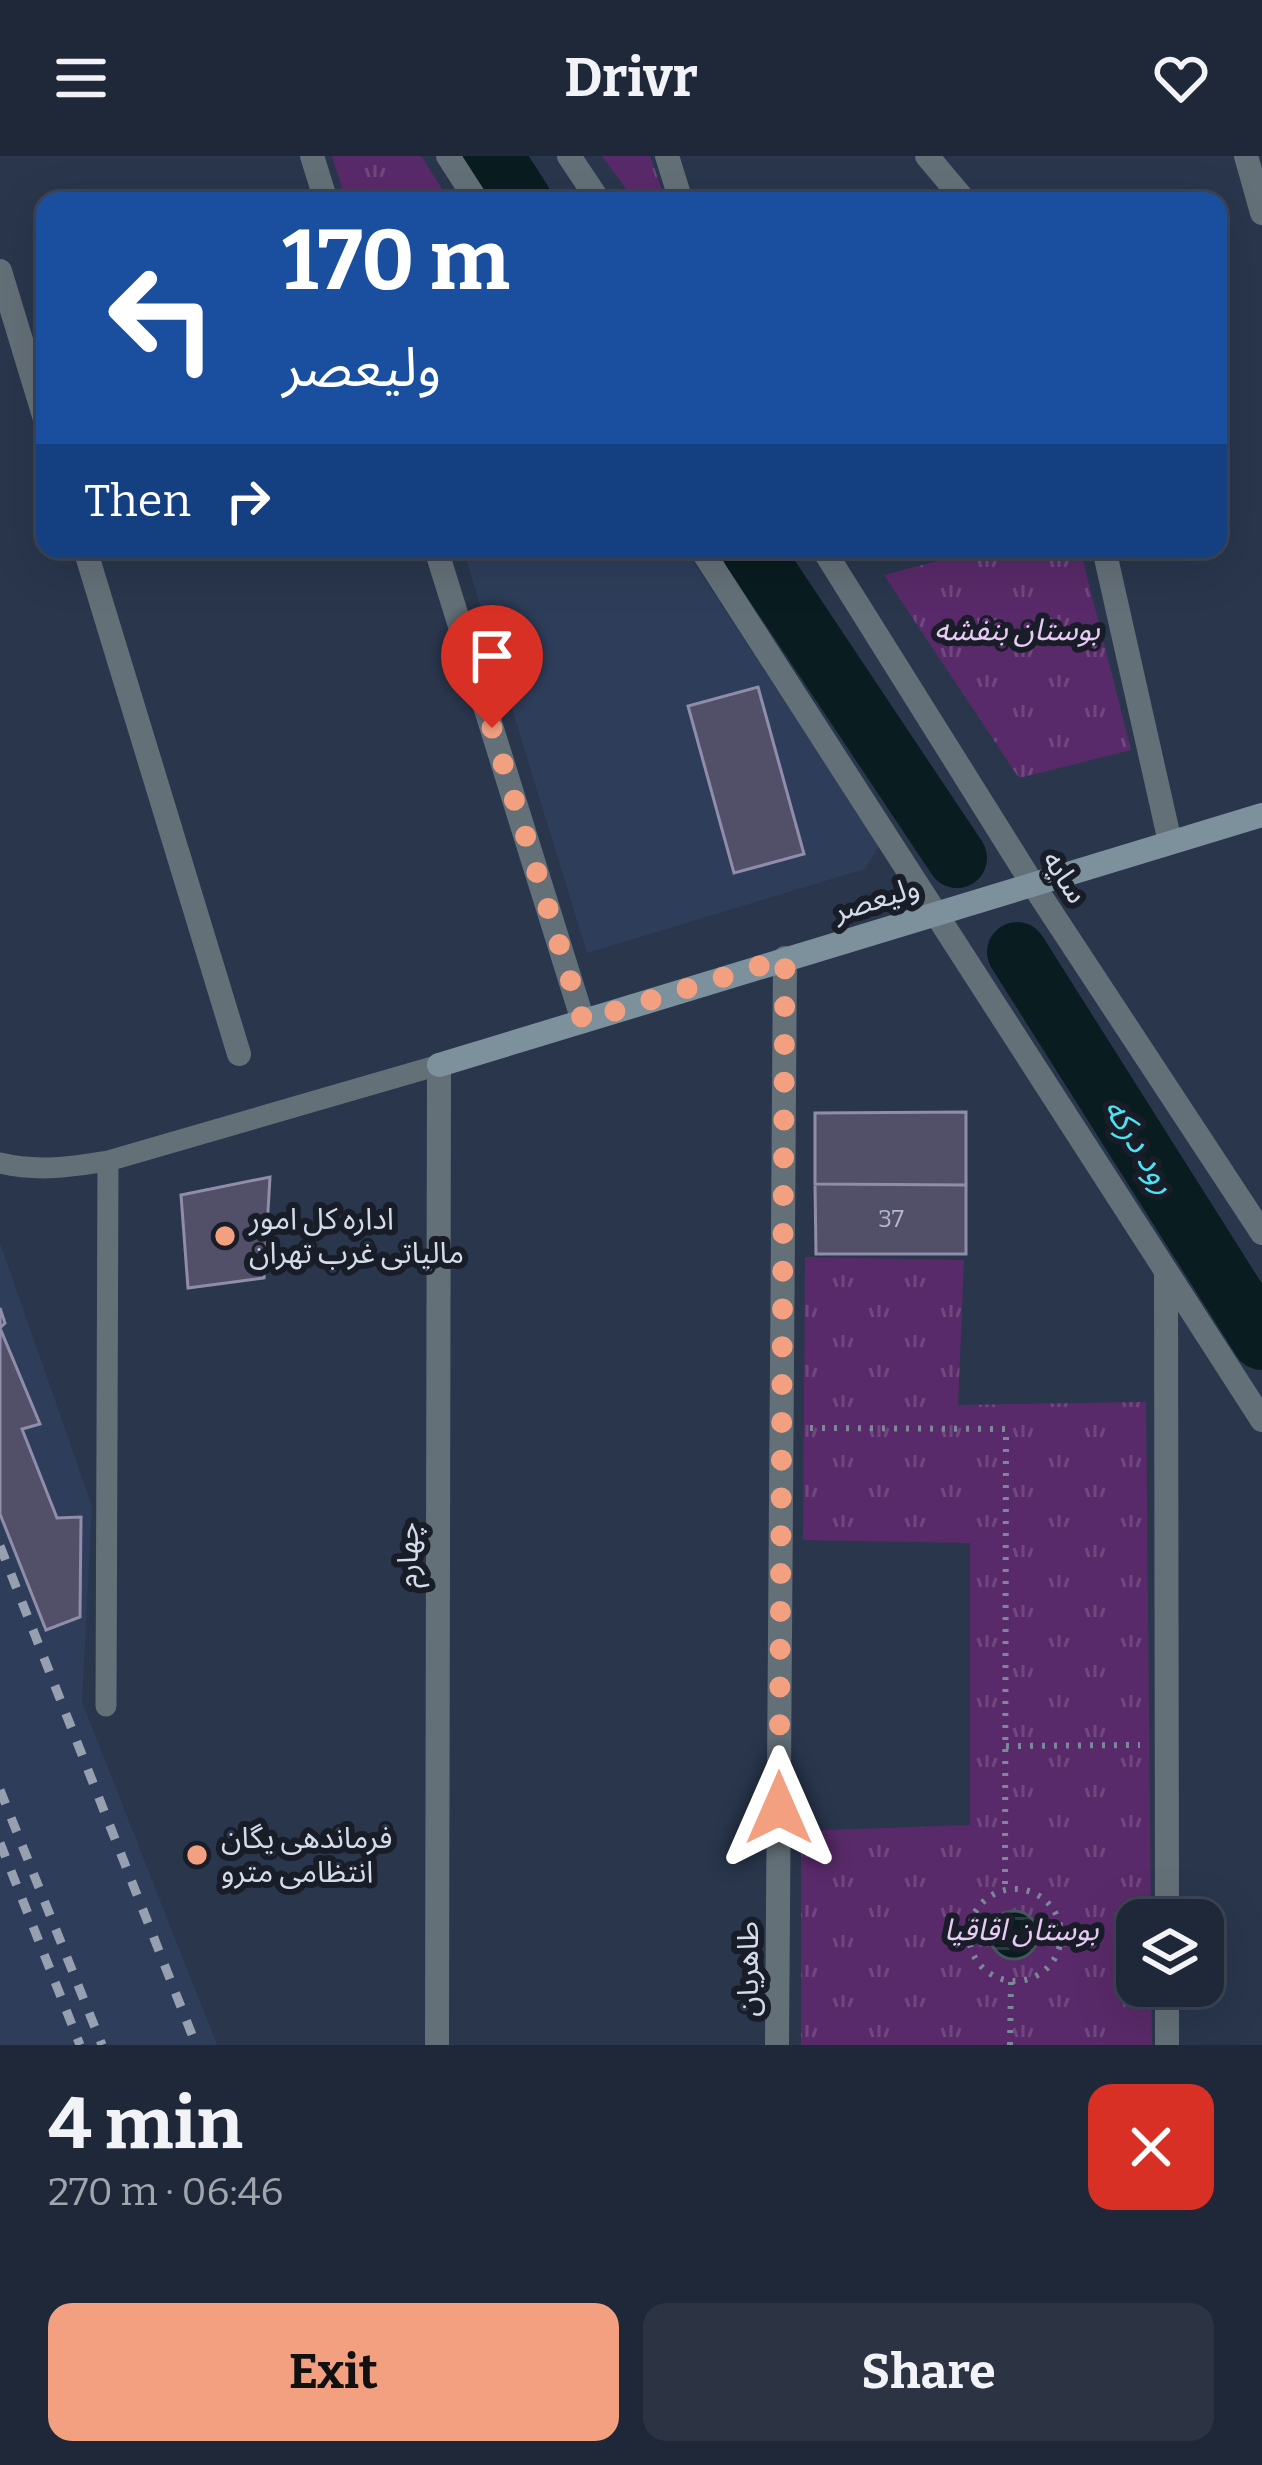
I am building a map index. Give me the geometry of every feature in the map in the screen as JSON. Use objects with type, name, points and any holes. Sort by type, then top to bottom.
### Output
[{"type":"main road","name":"ولیعصر","points":[[439,1064],[1262,815]]},
{"type":"street","points":[[312,156],[323,192]]},
{"type":"street","points":[[448,156],[471,192]]},
{"type":"street","points":[[569,156],[593,192]]},
{"type":"street","points":[[667,156],[679,192]]},
{"type":"street","points":[[927,156],[957,192]]},
{"type":"street","points":[[1246,156],[1262,212]]},
{"type":"street","points":[[0,271],[36,389]]},
{"type":"street","points":[[88,558],[239,1054]]},
{"type":"street","points":[[439,558],[583,1021]]},
{"type":"street","points":[[707,558],[1262,1420]]},
{"type":"street","name":"سایه","points":[[830,558],[1032,883],[1262,1234]]},
{"type":"street","points":[[1106,558],[1170,842]]},
{"type":"street","name":"طاهریان","points":[[777,2045],[785,958]]},
{"type":"street","name":"چهارم","points":[[437,2045],[439,1064]]},
{"type":"street","points":[[1166,1271],[1167,1899]]},
{"type":"street","points":[[1167,2007],[1167,2045]]},
{"type":"lane","points":[[0,1162],[25,1169],[108,1161],[439,1064]]},
{"type":"lane","points":[[106,1706],[108,1161]]},
{"type":"path","points":[[782,1428],[1006,1429],[1005,1889]]},
{"type":"path","points":[[1006,1747],[1166,1745]]},
{"type":"path","points":[[1005,1889],[1035,1893],[1048,1903],[1061,1931],[1053,1962],[1041,1973],[1011,1981],[984,1970],[975,1958],[969,1930],[980,1904],[1005,1889]]},
{"type":"path","points":[[1010,2045],[1011,1981]]},
{"type":"shaded area","points":[[466,558],[691,558],[879,846],[865,869],[587,953]]},
{"type":"shaded area","points":[[0,1243],[92,1506],[82,1702],[217,2045],[0,2045]]},
{"type":"shaded area","points":[[1014,1911],[1031,1918],[1038,1935],[1031,1952],[1014,1959],[997,1952],[990,1935],[997,1918]]},
{"type":"green space","points":[[332,156],[421,156],[444,192],[343,192]]},
{"type":"green space","points":[[602,156],[650,156],[663,192],[628,192]]},
{"type":"green space","name":"بوستان بنفشه","points":[[949,558],[1082,558],[1131,750],[1019,778],[884,575]]},
{"type":"green space","name":"بوستان اقاقیا","points":[[805,1257],[964,1260],[958,1405],[1146,1402],[1151,1899],[1116,1899],[1116,2007],[1151,2007],[1152,2045],[801,2045],[801,1831],[970,1825],[970,1543],[803,1540]]},
{"type":"building","points":[[758,687],[804,854],[734,873],[688,706]]},
{"type":"building","points":[[966,1112],[966,1185],[815,1184],[815,1113]]},
{"type":"building","name":"اداره کل امور مالیاتی غرب تهران","points":[[270,1177],[264,1278],[188,1288],[181,1195]]},
{"type":"building","points":[[815,1184],[966,1185],[966,1254],[816,1254]]},
{"type":"building","points":[[0,1328],[40,1424],[22,1429],[57,1518],[81,1517],[80,1617],[46,1630],[0,1514]]},
{"type":"waterway","name":"رود درکه","points":[[493,156],[516,192]]},
{"type":"waterway","name":"رود درکه","points":[[757,558],[957,858]]},
{"type":"waterway","name":"رود درکه","points":[[1017,952],[1262,1340]]},
{"type":"railway","points":[[0,1546],[196,2045]]},
{"type":"railway","points":[[0,1790],[102,2045]]},
{"type":"railway","points":[[0,1843],[80,2045]]},
{"type":"place","name":"اداره کل امور مالیاتی غرب تهران","points":[[225,1236]]},
{"type":"place","name":"فرماندهی یگان انتظامی مترو","points":[[197,1855]]},
{"type":"route","points":[[492,728],[583,1021],[785,958],[779,1808]]}]
